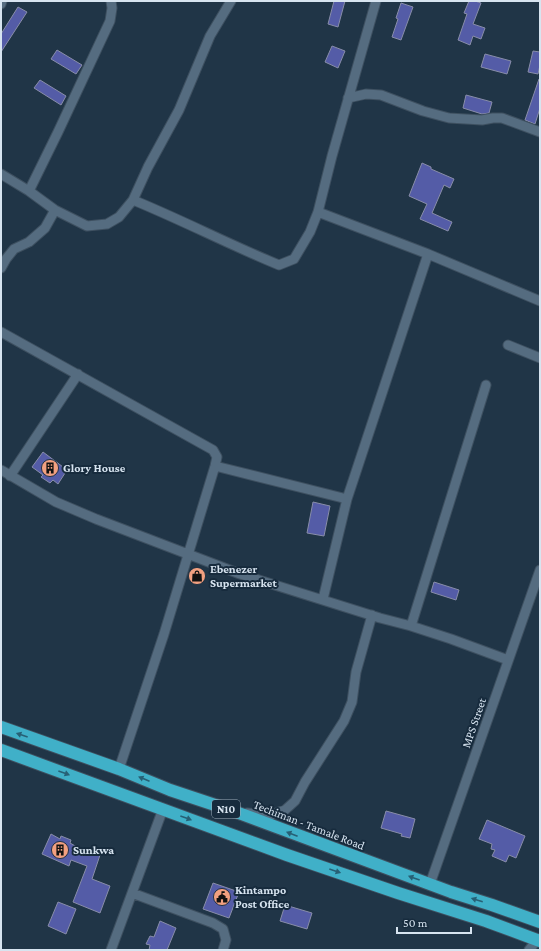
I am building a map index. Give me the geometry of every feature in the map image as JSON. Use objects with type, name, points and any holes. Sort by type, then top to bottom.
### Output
[{"type":"highway","name":"Techiman - Tamale Road","points":[[1,727],[119,769],[170,790],[236,812],[430,884],[540,922]]},
{"type":"highway","name":"N10","points":[[1,750],[287,855],[486,921],[538,940]]},
{"type":"highway","points":[[163,809],[170,790]]},
{"type":"street","points":[[29,191],[110,21],[112,8],[111,1]]},
{"type":"street","points":[[1,174],[29,191],[55,210],[87,226],[107,224],[118,217],[133,200],[148,167],[179,110],[210,36],[231,1]]},
{"type":"street","points":[[133,200],[279,265],[294,259],[310,232],[318,212],[332,156],[376,1]]},
{"type":"street","points":[[348,98],[366,94],[381,95],[423,111],[450,118],[482,120],[502,118],[540,132]]},
{"type":"street","points":[[1,268],[14,249],[29,242],[45,228],[55,210]]},
{"type":"street","points":[[318,212],[428,254],[540,301]]},
{"type":"street","points":[[323,599],[347,499],[428,254]]},
{"type":"street","points":[[1,332],[213,450],[217,457],[164,634],[119,769]]},
{"type":"street","points":[[508,345],[540,358]]},
{"type":"street","points":[[10,476],[78,374]]},
{"type":"street","points":[[411,626],[486,385]]},
{"type":"street","points":[[215,466],[347,499]]},
{"type":"street","points":[[1,470],[56,502],[96,519],[240,574],[411,626],[508,660]]},
{"type":"street","name":"MPS Street","points":[[430,884],[540,570]]},
{"type":"street","points":[[236,812],[271,815],[285,810],[295,801],[350,708],[356,672],[372,615]]},
{"type":"street","points":[[111,950],[163,809]]},
{"type":"street","points":[[132,892],[218,926],[222,929],[226,940],[223,950]]},
{"type":"street","points":[[529,950],[538,940]]},
{"type":"building","points":[[334,1],[345,1],[338,27],[328,24]]},
{"type":"building","points":[[469,1],[481,3],[473,24],[485,28],[481,39],[473,36],[470,45],[458,40],[467,14],[464,13]]},
{"type":"building","points":[[401,3],[413,7],[401,40],[392,37]]},
{"type":"building","points":[[18,7],[27,12],[1,52],[1,34]]},
{"type":"building","points":[[332,46],[345,51],[338,68],[325,62]]},
{"type":"building","points":[[57,50],[82,65],[76,74],[51,59]]},
{"type":"building","points":[[533,51],[540,52],[538,74],[528,72]]},
{"type":"building","points":[[485,54],[511,61],[507,74],[481,67]]},
{"type":"building","points":[[539,79],[540,108],[535,124],[525,120]]},
{"type":"building","points":[[40,80],[66,96],[61,105],[34,88]]},
{"type":"building","points":[[466,95],[492,102],[489,113],[482,114],[463,108]]},
{"type":"building","points":[[422,163],[431,167],[431,169],[454,179],[450,188],[444,185],[432,213],[452,222],[448,231],[420,219],[427,204],[409,196]]},
{"type":"building","name":"Glory House","points":[[43,452],[67,470],[58,484],[53,480],[50,483],[41,477],[43,475],[32,467]]},
{"type":"building","points":[[313,502],[330,506],[324,536],[307,533]]},
{"type":"building","points":[[434,582],[459,590],[456,600],[431,592]]},
{"type":"building","points":[[386,811],[415,819],[410,838],[381,828]]},
{"type":"building","points":[[487,820],[525,836],[516,858],[509,855],[506,862],[492,856],[495,850],[491,849],[492,844],[479,839]]},
{"type":"building","points":[[51,834],[60,839],[61,836],[71,840],[70,843],[77,847],[100,855],[92,879],[110,886],[100,913],[73,902],[87,866],[71,860],[69,866],[42,854]]},
{"type":"building","points":[[213,883],[239,892],[229,918],[203,909]]},
{"type":"building","points":[[58,902],[76,909],[66,934],[48,926]]},
{"type":"building","points":[[285,905],[312,913],[307,929],[280,921]]},
{"type":"building","points":[[160,921],[176,928],[167,950],[149,950],[150,945],[146,944],[150,936],[154,937]]},
{"type":"place","name":"Glory House","points":[[50,468]]},
{"type":"place","name":"Ebenezer Supermarket","points":[[197,576]]},
{"type":"place","name":"Sunkwa","points":[[60,850]]},
{"type":"place","name":"Kintampo Post Office","points":[[222,897]]}]
